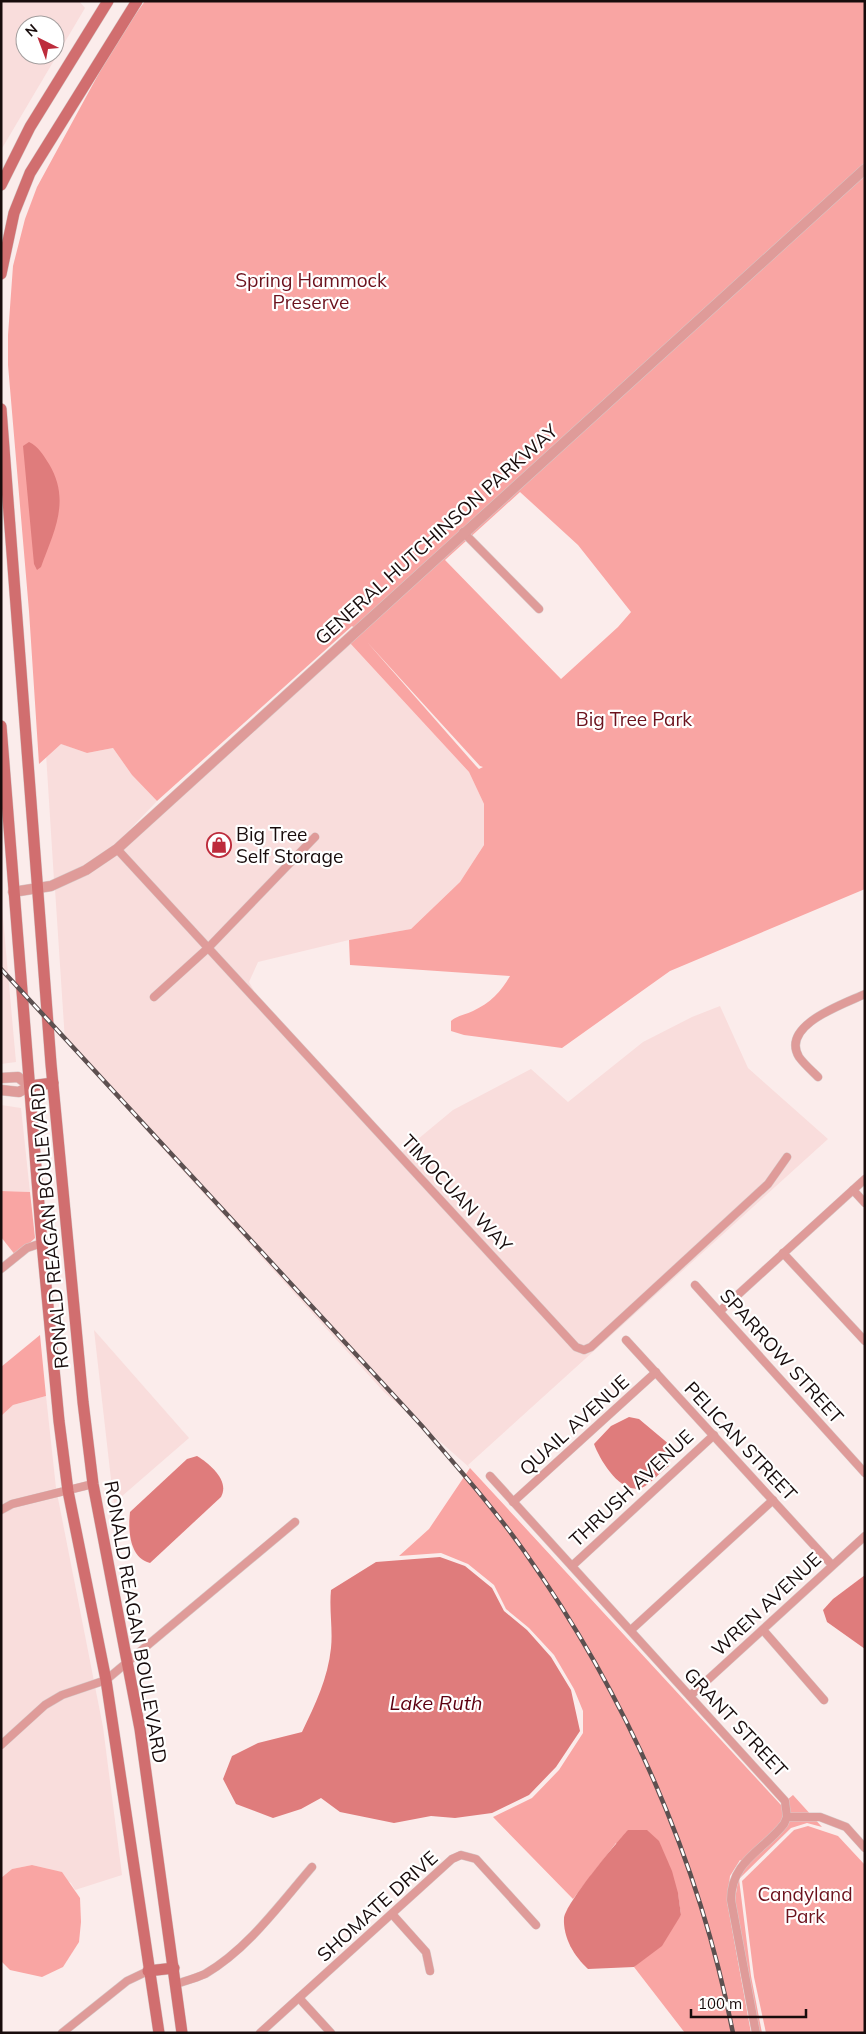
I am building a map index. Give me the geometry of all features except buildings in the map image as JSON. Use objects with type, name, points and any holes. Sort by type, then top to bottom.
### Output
[{"type":"main road","points":[[1,186],[30,127],[108,1]]},
{"type":"main road","points":[[1,274],[14,213],[30,173],[47,142],[136,1]]},
{"type":"main road","name":"RONALD REAGAN BOULEVARD","points":[[1,409],[53,1083],[76,1335],[93,1484],[140,1729],[182,2033]]},
{"type":"main road","name":"RONALD REAGAN BOULEVARD","points":[[1,726],[42,1243],[68,1491],[106,1680],[148,1971],[159,2033]]},
{"type":"main road","points":[[30,1086],[53,1083]]},
{"type":"main road","points":[[148,1971],[174,1968]]},
{"type":"street","name":"GENERAL HUTCHINSON PARKWAY","points":[[13,892],[52,886],[86,870],[117,849],[463,532],[865,169]]},
{"type":"street","points":[[463,532],[539,609]]},
{"type":"street","points":[[154,997],[208,948],[315,837]]},
{"type":"street","name":"TIMOCUAN WAY","points":[[117,849],[576,1347],[584,1350],[591,1347],[768,1184],[787,1157]]},
{"type":"street","points":[[818,1077],[798,1056],[796,1041],[798,1034],[809,1022],[865,994]]},
{"type":"street","points":[[1,1078],[18,1078],[30,1086],[19,1092],[1,1090]]},
{"type":"street","points":[[720,1311],[865,1179]]},
{"type":"street","points":[[853,1190],[865,1203]]},
{"type":"street","points":[[1,1269],[27,1248],[42,1243]]},
{"type":"street","points":[[783,1253],[865,1342]]},
{"type":"street","name":"SPARROW STREET","points":[[695,1284],[865,1473]]},
{"type":"street","name":"PELICAN STREET","points":[[626,1340],[832,1565]]},
{"type":"street","name":"QUAIL AVENUE","points":[[513,1502],[656,1372]]},
{"type":"street","name":"THRUSH AVENUE","points":[[572,1566],[714,1434]]},
{"type":"street","name":"GRANT STREET","points":[[490,1476],[780,1793],[785,1801],[787,1817]]},
{"type":"street","points":[[1,1510],[12,1504],[93,1484]]},
{"type":"street","points":[[631,1630],[773,1500]]},
{"type":"street","points":[[1,1745],[45,1705],[62,1695],[106,1680],[295,1522]]},
{"type":"street","name":"WREN AVENUE","points":[[690,1696],[865,1536]]},
{"type":"street","points":[[763,1630],[824,1700]]},
{"type":"street","points":[[756,2033],[731,1900],[734,1878],[742,1865],[776,1835],[787,1817],[820,1817],[846,1827],[865,1848]]},
{"type":"street","name":"SHOMATE DRIVE","points":[[260,2033],[452,1859],[461,1855],[476,1859],[536,1925]]},
{"type":"street","points":[[176,1984],[204,1974],[235,1951],[262,1925],[312,1867]]},
{"type":"street","points":[[392,1914],[426,1952],[430,1971]]},
{"type":"street","points":[[62,2033],[127,1981],[148,1971]]},
{"type":"street","points":[[299,1998],[331,2033]]},
{"type":"shaded area","points":[[1,1],[79,1],[85,8],[65,42],[65,15],[15,15],[15,65],[51,65],[1,150]]},
{"type":"shaded area","points":[[349,642],[469,772],[484,804],[484,845],[460,882],[411,929],[349,940],[258,962],[249,982],[262,1005],[400,1154],[453,1110],[531,1069],[568,1102],[643,1042],[692,1017],[720,1006],[748,1068],[828,1139],[468,1465],[470,1468],[384,1392],[65,1041],[55,889],[91,873],[120,852]]},
{"type":"shaded area","points":[[45,738],[87,753],[113,748],[132,775],[157,801],[114,846],[87,865],[54,880]]},
{"type":"shaded area","points":[[1,896],[16,1062],[1,1064]]},
{"type":"shaded area","points":[[1,1105],[21,1108],[30,1192],[1,1191]]},
{"type":"shaded area","points":[[94,1330],[189,1438],[114,1503],[113,1497]]},
{"type":"shaded area","points":[[46,1396],[56,1488],[103,1727],[122,1875],[75,1890],[71,1883],[49,1869],[32,1865],[12,1869],[1,1878],[1,1416],[13,1405]]},
{"type":"green space","name":"Spring Hammock Preserve","points":[[145,1],[865,1],[865,889],[670,971],[562,1048],[464,1035],[451,1031],[451,1021],[490,1001],[510,976],[350,965],[349,940],[411,929],[460,882],[484,845],[484,804],[469,772],[349,642],[359,633],[352,626],[157,801],[132,775],[113,748],[87,753],[61,744],[39,764],[29,611],[8,365],[8,335],[13,266],[25,219],[37,187],[117,40]],"holes":[[[520,492],[578,545],[631,612],[618,627],[561,679],[445,560]],[[367,642],[480,766],[483,767],[479,769],[476,766]]]},
{"type":"green space","points":[[1,1191],[30,1192],[35,1238],[16,1256],[1,1237]]},
{"type":"green space","points":[[40,1335],[46,1396],[13,1405],[1,1416],[1,1367]]},
{"type":"green space","points":[[470,1468],[781,1805],[793,1795],[822,1827],[807,1823],[791,1828],[739,1879],[751,1976],[762,2033],[760,2033],[735,1900],[738,1880],[747,1864],[740,1860],[730,1876],[727,1901],[751,2033],[685,2033],[634,1967],[681,1915],[678,1894],[616,1843],[573,1899],[493,1817],[532,1798],[559,1770],[583,1733],[583,1711],[574,1689],[554,1655],[529,1628],[506,1609],[494,1585],[468,1564],[441,1553],[399,1556],[429,1529]]},
{"type":"green space","name":"Candyland Park","points":[[808,1826],[838,1836],[865,1865],[865,2033],[766,2033],[754,1977],[742,1881],[794,1830]]},
{"type":"green space","points":[[32,1865],[62,1872],[80,1898],[81,1922],[79,1942],[63,1967],[42,1977],[10,1970],[1,1961],[1,1878],[12,1869]]},
{"type":"water","points":[[29,442],[38,449],[49,464],[56,478],[60,503],[55,528],[41,567],[37,570],[34,564],[23,446]]},
{"type":"water","points":[[629,1417],[639,1419],[670,1445],[669,1466],[641,1488],[626,1486],[618,1481],[606,1467],[594,1444],[611,1426]]},
{"type":"water","points":[[197,1456],[213,1468],[221,1479],[223,1491],[221,1497],[150,1563],[143,1560],[131,1542],[130,1512],[187,1459]]},
{"type":"water","name":"Lake Ruth","points":[[440,1557],[465,1566],[492,1588],[504,1611],[527,1630],[551,1657],[571,1690],[580,1731],[556,1767],[529,1795],[492,1813],[455,1818],[431,1816],[394,1823],[340,1812],[321,1798],[301,1809],[273,1818],[236,1804],[223,1779],[232,1756],[258,1743],[302,1732],[312,1712],[324,1681],[329,1659],[331,1590],[376,1562]]},
{"type":"water","points":[[865,1575],[865,1649],[827,1622],[823,1610],[833,1599]]},
{"type":"water","points":[[628,1830],[647,1830],[659,1841],[672,1871],[681,1915],[662,1946],[634,1967],[588,1969],[570,1946],[565,1933],[564,1918],[582,1887]]},
{"type":"railway","points":[[1,969],[422,1426],[487,1503],[524,1551],[561,1606],[595,1663],[626,1721],[654,1781],[679,1842],[700,1905],[718,1968],[733,2033]]},
{"type":"place","name":"Big Tree Self Storage","points":[[219,845]]},
{"type":"park label","name":"Big Tree Park","points":[[634,719]]}]
